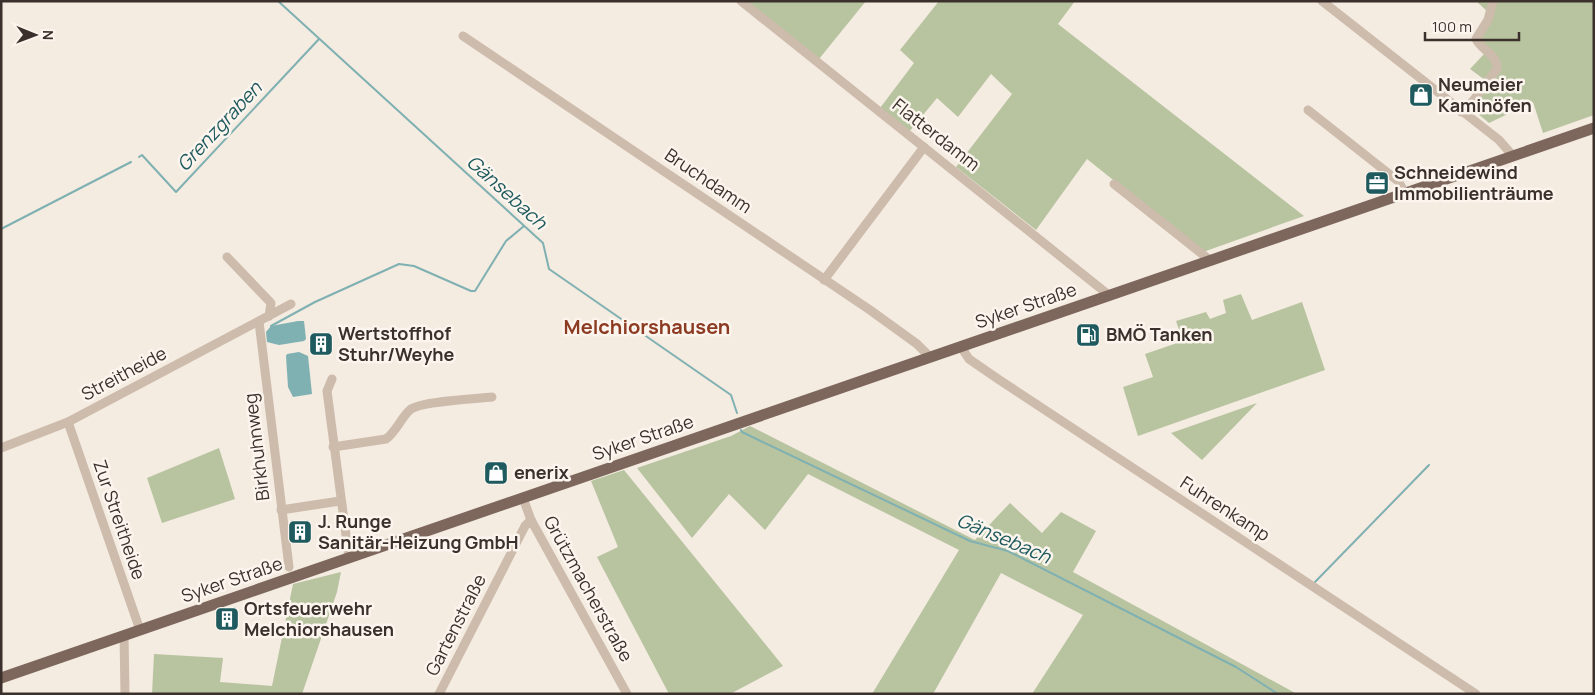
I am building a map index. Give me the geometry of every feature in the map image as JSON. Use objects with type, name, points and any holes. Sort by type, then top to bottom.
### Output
[{"type":"main road","name":"Syker Straße","points":[[1,678],[1594,128]]},
{"type":"street","name":"Flatterdamm","points":[[741,1],[1110,296]]},
{"type":"street","points":[[1322,1],[1498,140],[1513,156]]},
{"type":"street","points":[[1461,112],[1473,101],[1497,69],[1494,58],[1479,45],[1476,39],[1488,20],[1493,1]]},
{"type":"street","name":"Bruchdamm","points":[[464,36],[917,344],[930,357]]},
{"type":"street","points":[[1308,110],[1398,181],[1406,193]]},
{"type":"street","points":[[824,280],[924,147]]},
{"type":"street","points":[[1114,184],[1211,261]]},
{"type":"street","points":[[227,257],[271,303],[270,316]]},
{"type":"street","name":"Streitheide","points":[[2,447],[68,422],[291,304]]},
{"type":"street","name":"Birkhuhnweg","points":[[258,322],[289,567]]},
{"type":"street","name":"Fuhrenkamp","points":[[961,347],[968,359],[1476,694]]},
{"type":"street","points":[[332,379],[327,391],[349,558]]},
{"type":"street","points":[[333,447],[386,439],[392,435],[407,413],[420,405],[492,397]]},
{"type":"street","name":"Zur Streitheide","points":[[68,422],[140,630]]},
{"type":"street","name":"Grützmacherstraße","points":[[523,498],[531,520],[627,694]]},
{"type":"street","points":[[281,510],[340,501]]},
{"type":"street","name":"Gartenstraße","points":[[439,694],[526,526],[531,520]]},
{"type":"street","points":[[124,635],[125,694]]},
{"type":"green space","points":[[747,1],[866,1],[819,59]]},
{"type":"green space","points":[[939,1],[1075,1],[1058,24],[1304,216],[1203,252],[1087,159],[1036,230],[956,167],[1012,94],[991,74],[958,117],[937,98],[909,132],[880,108],[914,63],[900,50]]},
{"type":"green space","points":[[1476,1],[1594,1],[1594,115],[1543,133],[1533,102],[1489,123],[1470,107],[1485,80],[1470,69],[1484,54],[1471,40],[1488,12]]},
{"type":"green space","points":[[1241,294],[1252,320],[1302,302],[1325,370],[1138,436],[1123,387],[1153,377],[1145,354],[1183,341],[1176,321],[1206,312],[1210,319],[1226,313],[1223,300]]},
{"type":"green space","points":[[1257,403],[1202,460],[1171,433]]},
{"type":"green space","points":[[750,426],[975,540],[1010,503],[1042,533],[1061,512],[1096,531],[1073,572],[1297,694],[1032,694],[1083,615],[1001,573],[933,694],[872,694],[959,550],[808,474],[765,530],[729,494],[692,538],[637,468],[731,436]]},
{"type":"green space","points":[[219,448],[235,499],[162,523],[147,478]]},
{"type":"green space","points":[[624,470],[783,666],[730,694],[669,694],[597,557],[618,547],[591,481]]},
{"type":"green space","points":[[341,572],[337,592],[302,694],[152,694],[154,654],[223,658],[220,682],[272,686],[293,584]]},
{"type":"water","points":[[304,321],[306,339],[304,341],[279,345],[267,342],[266,332],[271,326]]},
{"type":"water","points":[[299,352],[308,356],[312,394],[293,397],[288,387],[286,356],[287,354]]},
{"type":"waterway","name":"Gänsebach","points":[[278,1],[543,243],[549,269],[731,395],[737,413]]},
{"type":"waterway","name":"Grenzgraben","points":[[139,157],[142,155],[176,192],[319,39]]},
{"type":"waterway","name":"Grenzgraben","points":[[1,229],[131,162]]},
{"type":"waterway","points":[[271,326],[315,302],[399,264],[414,266],[471,291],[475,291],[506,241],[524,226]]},
{"type":"waterway","name":"Gänsebach","points":[[741,430],[970,541],[1008,551],[1236,667],[1278,694]]},
{"type":"waterway","points":[[1315,582],[1429,465]]},
{"type":"place","name":"Neumeier Kaminöfen","points":[[1421,95]]},
{"type":"place","name":"Schneidewind Immobilienträume","points":[[1377,183]]},
{"type":"place","name":"BMÖ Tanken","points":[[1088,335]]},
{"type":"place","name":"Wertstoffhof Stuhr/Weyhe","points":[[321,344]]},
{"type":"place","name":"enerix","points":[[496,473]]},
{"type":"place","name":"J. Runge Sanitär-Heizung GmbH","points":[[300,532]]},
{"type":"place","name":"Ortsfeuerwehr Melchiorshausen","points":[[227,619]]},
{"type":"district","name":"Melchiorshausen","points":[[647,327]]}]
